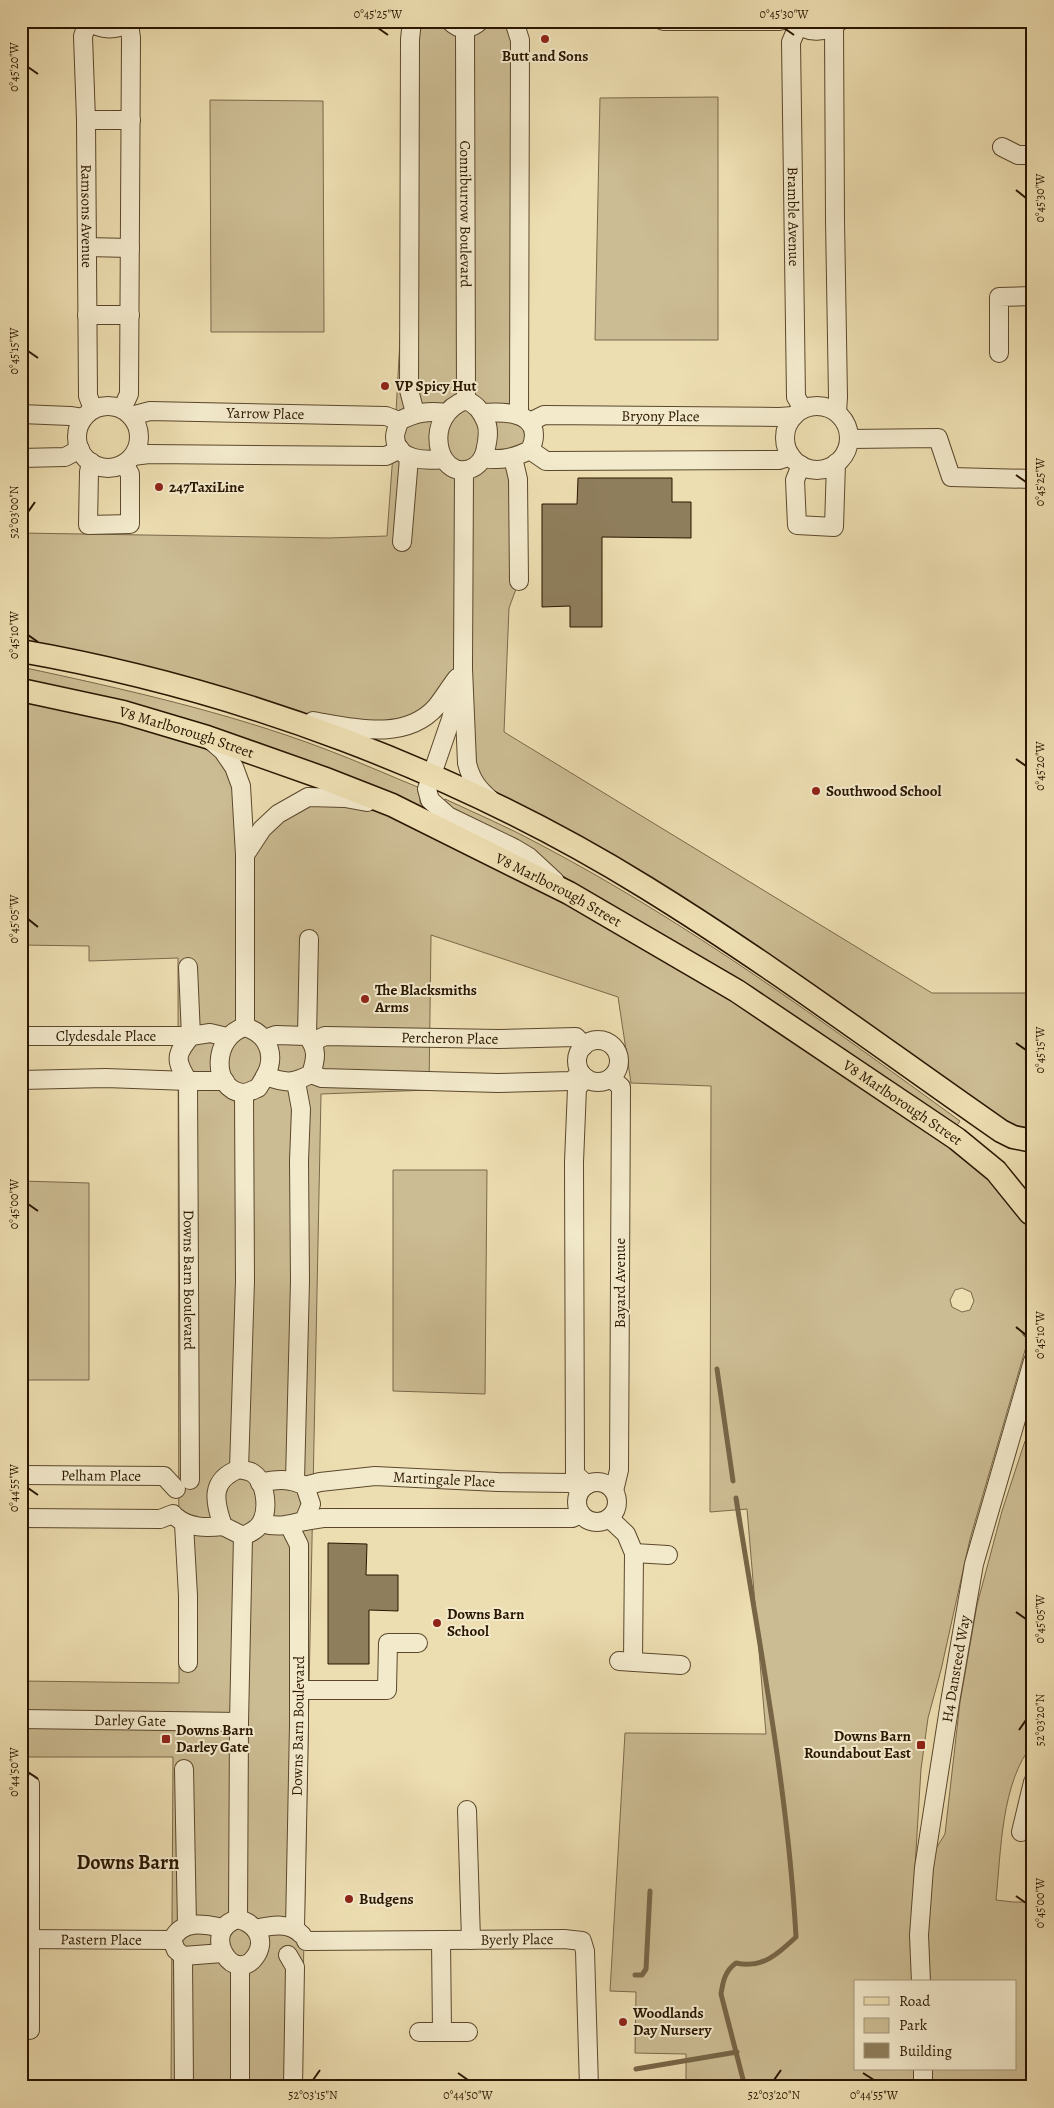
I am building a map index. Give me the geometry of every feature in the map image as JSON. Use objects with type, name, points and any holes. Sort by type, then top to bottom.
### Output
[{"type":"main road","points":[[21,651],[64,658],[173,685],[268,714],[339,732],[503,810],[643,886],[760,961],[1001,1131],[1013,1137],[1033,1142]]},
{"type":"main road","name":"V8 Marlborough Street","points":[[21,690],[123,712],[207,737],[323,778],[382,803],[569,893],[737,991],[957,1139],[983,1158],[1032,1212]]},
{"type":"street","points":[[412,21],[410,39],[409,390],[415,413]]},
{"type":"street","points":[[483,458],[493,460],[513,458],[530,450],[534,435],[524,418],[520,40],[514,21]]},
{"type":"street","points":[[663,21],[780,21]]},
{"type":"street","points":[[87,22],[108,30],[119,28],[130,22],[130,315],[129,394],[126,412]]},
{"type":"street","name":"Ramsons Avenue","points":[[87,22],[83,36],[86,120],[88,414]]},
{"type":"street","name":"Conniburrow Boulevard","points":[[465,24],[466,400]]},
{"type":"street","points":[[796,24],[812,31],[824,31],[837,24],[835,220],[837,412]]},
{"type":"street","name":"Bramble Avenue","points":[[796,24],[791,42],[796,396],[798,412]]},
{"type":"street","points":[[86,120],[131,120]]},
{"type":"street","points":[[1002,146],[1018,155],[1033,155]]},
{"type":"street","points":[[87,247],[130,248]]},
{"type":"street","points":[[999,352],[999,297],[1033,296]]},
{"type":"street","points":[[87,315],[130,315]]},
{"type":"street","points":[[466,400],[476,404],[482,413],[488,426],[488,441],[483,458],[474,467],[464,471],[453,468],[443,459],[438,446],[439,428],[446,413],[454,404],[466,400]]},
{"type":"street","points":[[21,414],[70,416],[88,414],[107,406],[126,412],[137,425],[139,435],[129,460],[130,524],[88,525],[89,472],[85,456],[77,439],[78,428],[88,414]]},
{"type":"street","points":[[820,406],[837,412],[846,424],[849,438],[847,448],[836,464],[834,527],[797,525],[796,460],[786,446],[785,435],[788,424],[798,412],[820,406]]},
{"type":"street","points":[[402,542],[404,453],[395,437],[399,421],[415,413],[432,411],[446,413]]},
{"type":"street","name":"Yarrow Place","points":[[126,412],[386,416],[399,421]]},
{"type":"street","name":"Bryony Place","points":[[482,413],[524,418],[544,415],[779,417],[798,412]]},
{"type":"street","points":[[849,438],[938,438],[950,477],[1033,479]]},
{"type":"street","points":[[530,450],[546,461],[796,460],[819,470],[836,464]]},
{"type":"street","points":[[21,458],[85,456],[101,467],[112,467],[149,454],[386,456],[404,453],[430,461],[443,459]]},
{"type":"street","points":[[513,458],[518,479],[520,581]]},
{"type":"street","points":[[464,471],[463,669],[467,763],[470,777],[479,790],[503,810]]},
{"type":"street","points":[[339,732],[392,730],[415,722],[436,708],[463,669]]},
{"type":"street","points":[[463,669],[451,719],[426,789],[430,800],[448,816],[529,857],[569,893]]},
{"type":"street","points":[[207,737],[234,766],[241,786],[244,855],[245,1027]]},
{"type":"street","points":[[244,855],[262,829],[278,814],[308,797],[345,798],[382,803]]},
{"type":"street","points":[[296,1523],[311,1504],[300,1483],[299,1161],[303,1078],[316,1058],[309,1039],[309,940]]},
{"type":"street","points":[[188,967],[191,1036],[179,1050],[178,1065],[188,1080]]},
{"type":"street","points":[[245,1027],[256,1030],[265,1039],[269,1052],[270,1066],[258,1088],[244,1093],[234,1090],[225,1081],[219,1068],[219,1054],[227,1037],[236,1029],[245,1027]]},
{"type":"street","name":"Clydesdale Place","points":[[21,1036],[191,1036],[210,1033],[227,1037]]},
{"type":"street","name":"Percheron Place","points":[[265,1039],[276,1035],[309,1039],[324,1036],[576,1037],[584,1046]]},
{"type":"street","points":[[583,1076],[595,1082],[611,1078],[617,1072],[619,1062],[617,1052],[613,1046],[598,1040],[589,1042],[584,1046],[578,1058],[583,1076],[577,1088],[574,1162],[576,1282],[575,1474],[584,1487]]},
{"type":"street","points":[[265,1076],[498,1083],[571,1082],[583,1076]]},
{"type":"street","points":[[21,1080],[106,1078],[225,1081]]},
{"type":"street","name":"Bayard Avenue","points":[[611,1078],[620,1087],[619,1470],[614,1491]]},
{"type":"street","name":"Downs Barn Boulevard","points":[[179,1519],[171,1502],[183,1485],[188,1080]]},
{"type":"street","points":[[239,1469],[245,1281],[244,1093]]},
{"type":"street","name":"H4 Dansteed Way","points":[[921,1980],[919,1935],[924,1868],[974,1564],[1033,1361]]},
{"type":"street","points":[[21,1518],[179,1519],[209,1527],[223,1526],[243,1536],[255,1531],[262,1523],[265,1509],[265,1495],[253,1473],[239,1469],[228,1473],[219,1482],[216,1496],[223,1526]]},
{"type":"street","name":"Pelham Place","points":[[21,1475],[164,1476],[183,1485]]},
{"type":"street","name":"Martingale Place","points":[[260,1483],[273,1479],[300,1483],[375,1476],[498,1482],[571,1483],[584,1487]]},
{"type":"street","points":[[183,1485],[207,1480],[219,1482]]},
{"type":"street","points":[[600,1482],[608,1485],[614,1491],[617,1498],[616,1509],[609,1518],[591,1521],[581,1514],[577,1503],[584,1487],[600,1482]]},
{"type":"street","points":[[262,1523],[272,1526],[323,1518],[572,1518],[581,1514]]},
{"type":"street","points":[[609,1518],[626,1534],[634,1554],[626,1661],[681,1665]]},
{"type":"street","points":[[179,1519],[188,1596],[188,1663]]},
{"type":"street","name":"Downs Barn Boulevard","points":[[296,1523],[299,1545],[300,1935]]},
{"type":"street","points":[[223,1953],[183,1956],[176,1950],[172,1940],[177,1930],[187,1925],[231,1924],[249,1922],[256,1928],[261,1941],[257,1953],[250,1962],[240,1966],[231,1963],[223,1953],[220,1941],[231,1924],[239,1722],[243,1536]]},
{"type":"street","points":[[634,1554],[668,1555]]},
{"type":"street","points":[[299,1690],[387,1690],[388,1643],[418,1643]]},
{"type":"street","name":"Darley Gate","points":[[21,1719],[239,1722]]},
{"type":"street","points":[[184,1769],[187,1925]]},
{"type":"street","points":[[1021,1832],[1033,1782]]},
{"type":"street","points":[[30,1784],[25,1939],[30,2030]]},
{"type":"street","points":[[467,1810],[470,1940]]},
{"type":"street","name":"Byerly Place","points":[[256,1928],[281,1925],[300,1935],[441,1940],[564,1939],[582,1941],[585,1952],[589,2087]]},
{"type":"street","points":[[257,1953],[269,1956],[288,1955],[298,1951],[300,1935]]},
{"type":"street","name":"Pastern Place","points":[[25,1939],[172,1940]]},
{"type":"street","points":[[441,1940],[442,2032]]},
{"type":"street","points":[[288,1955],[295,1967],[293,2087]]},
{"type":"street","points":[[183,1956],[184,2087]]},
{"type":"street","points":[[240,1966],[240,2087]]},
{"type":"street","points":[[419,2032],[468,2032]]},
{"type":"street","points":[[923,2070],[924,2087]]},
{"type":"green space","points":[[409,21],[518,21],[522,407],[546,461],[513,458],[519,581],[509,608],[504,732],[932,993],[1033,993],[1033,1141],[479,790],[463,670],[415,723],[363,729],[21,651],[21,533],[328,538],[387,536],[396,412],[416,46]]},
{"type":"green space","points":[[718,97],[718,340],[595,340],[600,98]]},
{"type":"green space","points":[[210,100],[323,101],[324,332],[211,332]]},
{"type":"green space","points":[[21,667],[137,693],[213,713],[325,749],[420,788],[420,803],[424,808],[423,812],[21,685]]},
{"type":"green space","points":[[21,702],[123,712],[207,737],[234,767],[245,854],[291,806],[392,805],[569,893],[861,1075],[1030,1213],[1033,1229],[1033,1341],[1022,1334],[1028,1340],[970,1539],[941,1670],[928,1718],[921,1769],[915,1867],[924,1868],[945,1834],[960,1702],[977,1605],[1002,1511],[1025,1441],[1030,1438],[1033,1420],[1033,1744],[1022,1760],[1014,1778],[1004,1818],[996,1900],[1033,1902],[1033,2087],[686,2087],[686,2054],[635,2053],[636,1992],[610,1991],[625,1733],[766,1734],[747,1509],[710,1512],[711,1086],[631,1083],[618,997],[431,935],[429,1090],[321,1094],[301,2087],[171,2087],[173,1757],[21,1757],[21,1681],[179,1683],[178,958],[89,961],[89,946],[21,945]],"holes":[[[962,1288],[971,1292],[974,1301],[970,1310],[962,1312],[952,1307],[950,1300],[955,1290]]]},
{"type":"green space","points":[[445,799],[529,839],[650,907],[807,1011],[960,1121],[953,1131],[570,881],[517,843],[455,814],[443,803]]},
{"type":"green space","points":[[393,1170],[487,1170],[485,1394],[393,1391]]},
{"type":"green space","points":[[21,1181],[89,1183],[89,1380],[21,1380]]},
{"type":"building","points":[[578,478],[672,478],[672,502],[691,502],[691,538],[602,537],[602,627],[570,627],[570,606],[542,607],[542,504],[577,504]]},
{"type":"building","points":[[328,1543],[367,1544],[366,1575],[398,1575],[398,1611],[369,1610],[369,1664],[328,1664]]},
{"type":"waterway","points":[[717,1369],[733,1481]]},
{"type":"waterway","points":[[736,1498],[780,1772],[796,1937],[769,1959],[754,1964],[736,1963],[729,1969],[724,1981],[721,1994],[745,2087]]},
{"type":"waterway","points":[[635,1975],[642,1975],[646,1969],[650,1891]]},
{"type":"waterway","points":[[636,2069],[737,2052]]},
{"type":"place","name":"Butt and Sons","points":[[545,39]]},
{"type":"place","name":"VP Spicy Hut","points":[[385,386]]},
{"type":"place","name":"247TaxiLine","points":[[159,487]]},
{"type":"place","name":"Southwood School","points":[[816,791]]},
{"type":"place","name":"The Blacksmiths Arms","points":[[365,999]]},
{"type":"place","name":"Downs Barn School","points":[[437,1623]]},
{"type":"place","name":"Downs Barn Darley Gate","points":[[166,1739]]},
{"type":"place","name":"Downs Barn Roundabout East","points":[[921,1745]]},
{"type":"place","name":"Budgens","points":[[349,1899]]},
{"type":"place","name":"Woodlands Day Nursery","points":[[623,2022]]},
{"type":"district","name":"Downs Barn","points":[[128,1862]]}]
